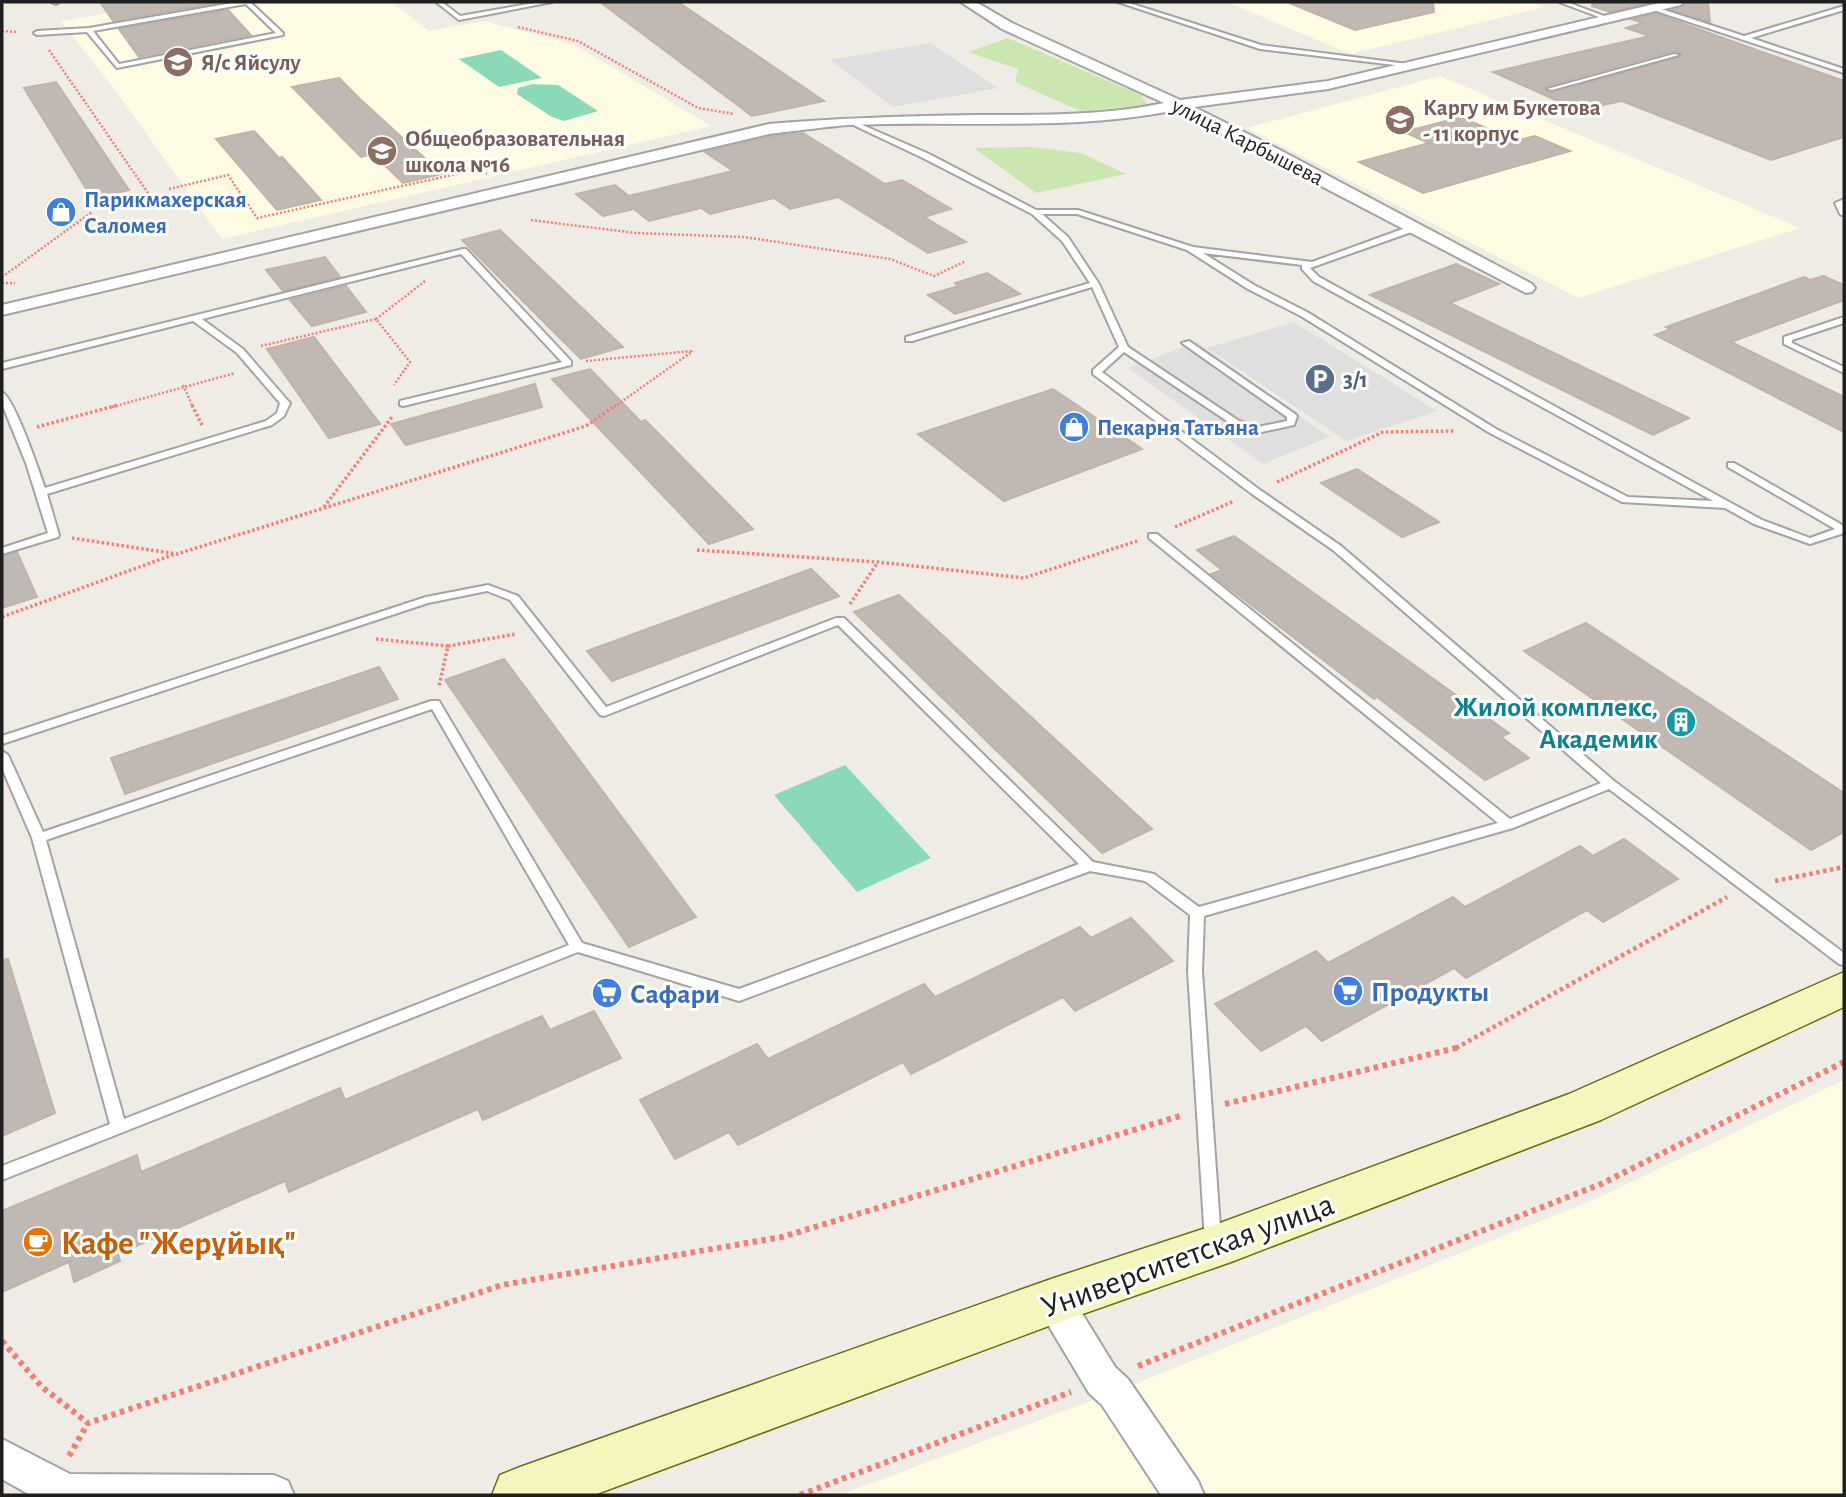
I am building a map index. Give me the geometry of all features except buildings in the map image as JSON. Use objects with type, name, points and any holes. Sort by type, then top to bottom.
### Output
[{"type":"main road","name":"Университетская улица","points":[[520,1495],[1054,1301],[1214,1247],[1586,1107],[1844,988]]},
{"type":"street","name":"улица Карбышева","points":[[967,2],[1007,26],[1132,82],[1273,152],[1526,288]]},
{"type":"street","points":[[2,310],[769,129],[849,121],[1052,119],[1139,113],[1177,105],[1328,85],[1677,2]]},
{"type":"street","points":[[1054,1301],[1102,1380],[1115,1392],[1185,1495]]},
{"type":"street","points":[[2,1458],[67,1494],[274,1495]]},
{"type":"lane","points":[[37,33],[89,30],[247,2],[281,34],[117,66],[89,30]]},
{"type":"lane","points":[[439,2],[459,18],[549,2]]},
{"type":"lane","points":[[1121,2],[1260,47],[1412,65]]},
{"type":"lane","points":[[1562,2],[1609,19]]},
{"type":"lane","points":[[1653,8],[1844,71]]},
{"type":"lane","points":[[1744,38],[1844,8]]},
{"type":"lane","points":[[1550,89],[1676,55]]},
{"type":"lane","points":[[849,121],[926,156],[1035,212],[1065,239],[1095,284],[1124,348],[1236,423],[1257,430],[1291,423],[1292,416],[1186,343]]},
{"type":"lane","points":[[1844,201],[1839,203],[1844,214]]},
{"type":"lane","points":[[1035,212],[1078,212],[1190,248],[1311,264]]},
{"type":"lane","points":[[1414,228],[1305,267],[1316,279],[1758,522],[1811,541],[1844,530]]},
{"type":"lane","points":[[1190,248],[1251,287],[1304,314],[1493,431],[1626,500],[1728,505]]},
{"type":"lane","points":[[2,366],[464,251],[568,363],[403,403]]},
{"type":"lane","points":[[909,339],[1095,284]]},
{"type":"lane","points":[[43,492],[269,423],[281,414],[285,403],[240,351],[195,318]]},
{"type":"lane","points":[[1844,320],[1787,339],[1788,344],[1844,370]]},
{"type":"lane","points":[[1124,348],[1096,372],[1256,492],[1337,548],[1610,784],[1844,960]]},
{"type":"lane","points":[[2,395],[20,432],[43,492],[54,535],[2,551]]},
{"type":"lane","points":[[1731,465],[1844,530]]},
{"type":"lane","points":[[1153,536],[1508,825]]},
{"type":"lane","points":[[2,740],[317,634],[426,600],[488,588],[514,598],[604,712],[840,620],[1089,866]]},
{"type":"lane","points":[[39,838],[435,704],[577,947]]},
{"type":"lane","points":[[2,755],[39,838],[118,1126]]},
{"type":"lane","points":[[1197,913],[1508,825],[1610,784]]},
{"type":"lane","points":[[2,1173],[577,947],[739,995],[1089,866],[1149,877],[1197,913]]},
{"type":"lane","points":[[1197,913],[1195,971],[1214,1247]]},
{"type":"path","points":[[473,15],[578,41],[698,108],[801,125]]},
{"type":"path","points":[[2,31],[37,33],[148,193]]},
{"type":"path","points":[[169,189],[228,175],[257,218],[479,169],[489,176]]},
{"type":"path","points":[[2,277],[92,212]]},
{"type":"path","points":[[531,220],[636,233],[744,237],[890,259],[934,276],[966,261]]},
{"type":"path","points":[[240,351],[376,319],[464,251]]},
{"type":"path","points":[[323,508],[403,403],[384,399],[410,362],[376,319]]},
{"type":"path","points":[[2,617],[177,554],[586,426],[693,351],[568,363]]},
{"type":"path","points":[[20,432],[183,385],[253,368]]},
{"type":"path","points":[[183,385],[211,442]]},
{"type":"path","points":[[697,550],[878,562],[1024,578],[1153,536],[1256,492],[1383,432],[1493,431]]},
{"type":"path","points":[[54,535],[177,554]]},
{"type":"path","points":[[840,620],[878,562]]},
{"type":"path","points":[[317,634],[448,646],[540,629]]},
{"type":"path","points":[[435,704],[448,646]]},
{"type":"path","points":[[2,1341],[42,1387],[88,1423],[502,1285],[782,1237],[1204,1109],[1457,1048],[1746,886],[1844,867]]},
{"type":"path","points":[[800,1495],[1102,1380],[1601,1184],[1844,1062]]},
{"type":"shaded area","name":"Общеобразовательная школа №16","points":[[177,2],[392,2],[429,31],[485,21],[575,45],[711,126],[222,239],[115,90],[61,21]]},
{"type":"shaded area","points":[[1227,2],[1531,2],[1545,7],[1350,54]]},
{"type":"shaded area","points":[[930,43],[998,88],[893,107],[830,60]]},
{"type":"shaded area","points":[[1440,76],[1800,228],[1578,298],[1247,128]]},
{"type":"shaded area","name":"3/1","points":[[1294,322],[1437,411],[1346,441],[1207,348]]},
{"type":"shaded area","points":[[1197,342],[1329,437],[1263,464],[1128,368]]},
{"type":"shaded area","points":[[1844,1080],[1844,1495],[840,1495],[1115,1392],[1602,1196]]},
{"type":"green space","points":[[1008,38],[1141,95],[1147,105],[1080,111],[1015,82],[1018,69],[968,52]]},
{"type":"green space","points":[[501,50],[542,78],[499,87],[459,59]]},
{"type":"green space","points":[[533,84],[558,85],[598,111],[564,121],[552,117],[517,94],[518,88]]},
{"type":"green space","points":[[1031,147],[1081,153],[1126,174],[1036,193],[974,148]]},
{"type":"green space","points":[[845,765],[931,858],[857,892],[774,795]]},
{"type":"place","name":"Я/c Яйсулу","points":[[178,62]]},
{"type":"place","name":"Каргу им Букетова - 11 корпус","points":[[1400,120]]},
{"type":"place","name":"Общеобразовательная школа №16","points":[[382,151]]},
{"type":"place","name":"Парикмахерская Саломея","points":[[61,212]]},
{"type":"place","name":"3/1","points":[[1320,379]]},
{"type":"place","name":"Пекарня Татьяна","points":[[1074,427]]},
{"type":"place","name":"Жилой комплекс, Академик","points":[[1681,722]]},
{"type":"place","name":"Продукты","points":[[1348,991]]},
{"type":"place","name":"Сафари","points":[[607,993]]},
{"type":"place","name":"Кафе \"Жерұйық\"","points":[[38,1242]]}]
